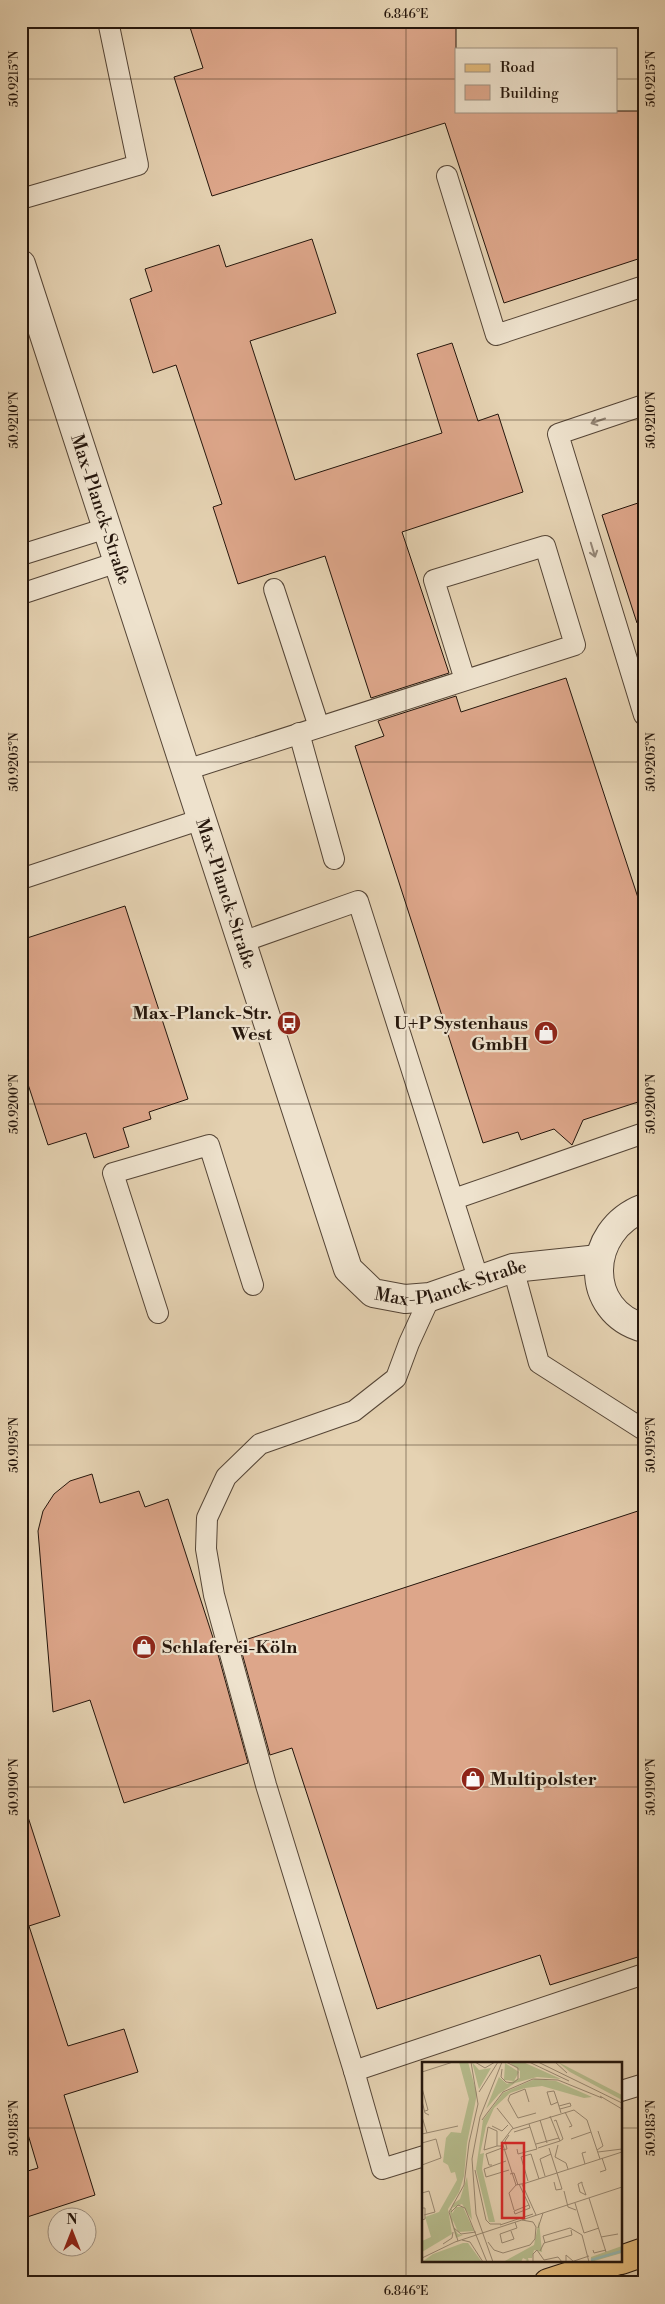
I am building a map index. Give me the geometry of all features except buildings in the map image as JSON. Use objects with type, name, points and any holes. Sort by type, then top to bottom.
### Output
[{"type":"main road","points":[[622,2259],[644,2252]]},
{"type":"main road","points":[[548,2283],[614,2262]]},
{"type":"street","name":"Max-Planck-Straße","points":[[21,264],[348,1269],[373,1293],[405,1299],[430,1297],[478,1278],[514,1268],[599,1259]]},
{"type":"street","points":[[644,1208],[626,1216],[612,1229],[604,1243],[599,1259],[599,1276],[603,1293],[610,1304],[629,1322],[644,1328]]},
{"type":"lane","points":[[21,199],[138,165],[108,21]]},
{"type":"lane","points":[[447,176],[496,335],[644,286]]},
{"type":"lane","points":[[644,405],[558,434],[644,715]]},
{"type":"lane","points":[[21,555],[107,528]]},
{"type":"lane","points":[[186,770],[299,733],[465,680],[575,644],[544,546],[434,580],[465,680]]},
{"type":"lane","points":[[21,594],[118,562]]},
{"type":"lane","points":[[274,589],[319,727]]},
{"type":"lane","points":[[299,733],[334,859]]},
{"type":"lane","points":[[21,879],[202,819]]},
{"type":"lane","points":[[242,942],[358,901],[478,1278]]},
{"type":"lane","points":[[454,1199],[644,1133]]},
{"type":"lane","points":[[158,1313],[113,1173],[210,1144],[253,1285]]},
{"type":"lane","points":[[514,1268],[539,1363],[644,1430]]},
{"type":"lane","points":[[422,2157],[382,2169],[354,2071],[266,1785],[214,1595],[206,1549],[207,1518],[226,1477],[260,1444],[354,1411],[396,1378],[408,1343],[430,1297]]},
{"type":"lane","points":[[354,2071],[644,1974]]},
{"type":"lane","points":[[622,2091],[644,2084]]},
{"type":"place","name":"Max-Planck-Str. West","points":[[289,1023]]},
{"type":"place","name":"U+P Systenhaus GmbH","points":[[546,1033]]},
{"type":"place","name":"Schlaferei-Köln","points":[[144,1647]]},
{"type":"place","name":"Multipolster","points":[[473,1779]]}]
